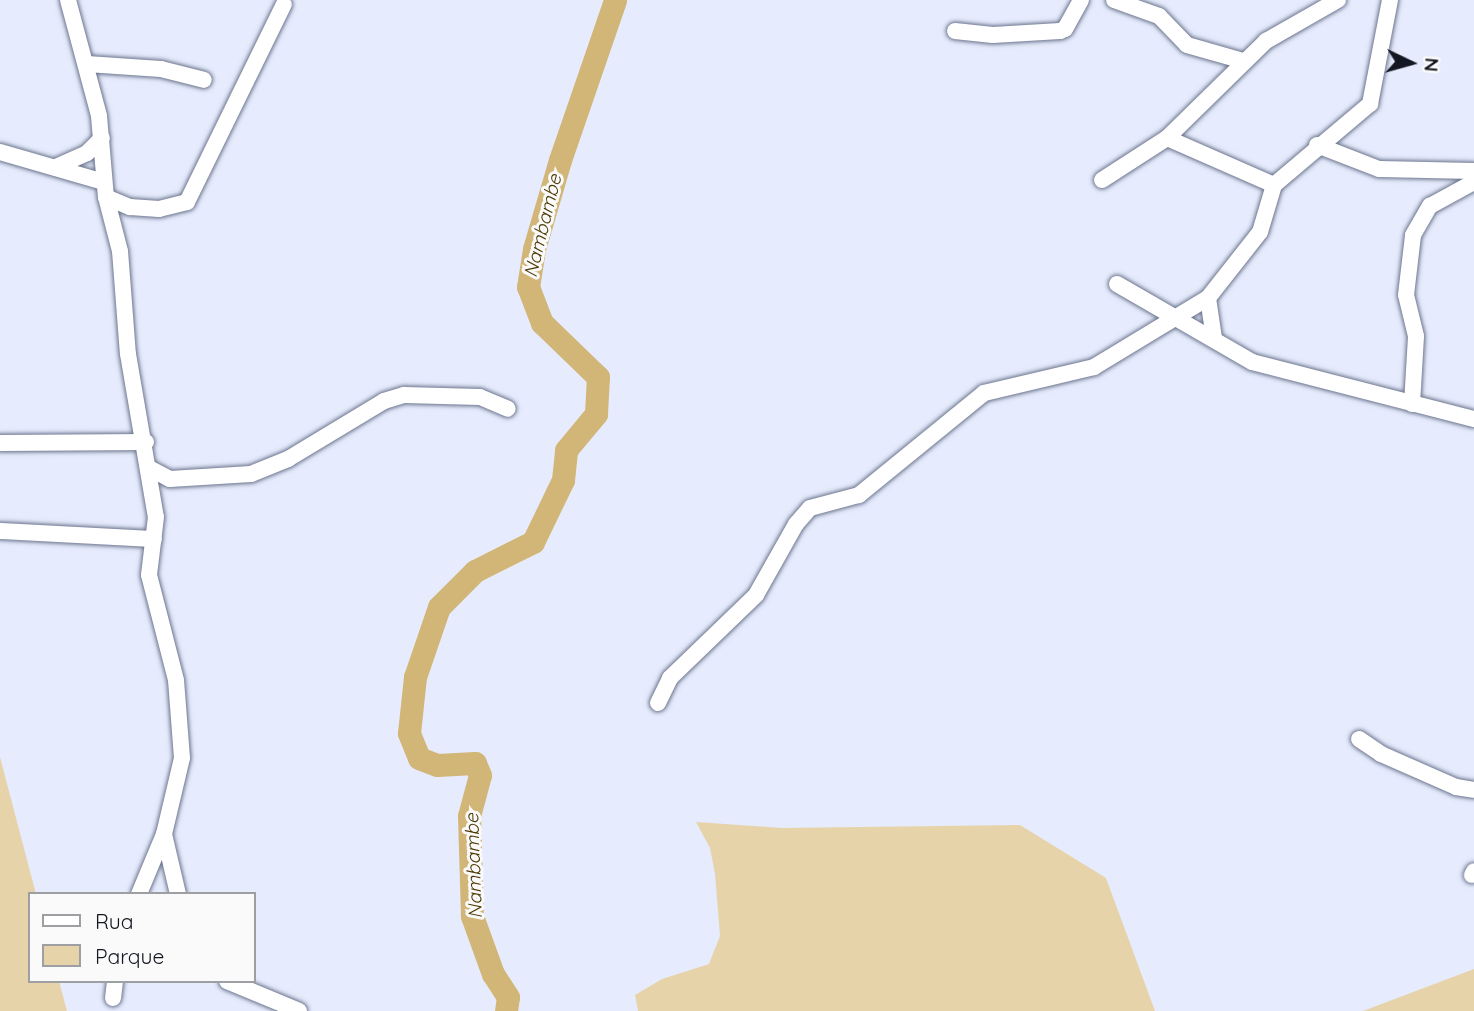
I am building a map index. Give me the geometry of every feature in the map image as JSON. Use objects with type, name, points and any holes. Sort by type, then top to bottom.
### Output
[{"type":"street","points":[[68,0],[87,64],[102,138],[105,189],[120,251],[128,354],[151,469],[156,519],[149,575],[176,680],[183,758],[164,834],[140,892]]},
{"type":"street","points":[[955,31],[993,35],[1060,31],[1081,0]]},
{"type":"street","points":[[1114,0],[1159,16],[1187,46],[1243,61]]},
{"type":"street","points":[[1102,180],[1167,138],[1266,41],[1338,0]]},
{"type":"street","points":[[658,703],[670,678],[756,595],[796,524],[810,508],[859,495],[984,393],[1094,367],[1208,298],[1260,232],[1274,185],[1317,145],[1370,104],[1390,0]]},
{"type":"street","points":[[0,152],[58,166],[105,189],[130,207],[159,209],[187,202],[284,4]]},
{"type":"street","points":[[87,64],[161,69],[204,80]]},
{"type":"street","points":[[58,166],[86,153],[102,138]]},
{"type":"street","points":[[1167,138],[1274,185]]},
{"type":"street","points":[[1317,145],[1379,169],[1474,171]]},
{"type":"street","points":[[1412,404],[1416,336],[1406,295],[1413,235],[1430,206],[1474,182]]},
{"type":"street","points":[[114,230],[130,207]]},
{"type":"street","points":[[1117,284],[1252,362],[1287,374],[1474,419]]},
{"type":"street","points":[[1208,298],[1213,338]]},
{"type":"street","points":[[151,469],[170,478],[251,474],[270,468],[348,420],[404,395],[480,397],[508,409]]},
{"type":"street","points":[[0,443],[146,442]]},
{"type":"street","points":[[133,539],[156,519],[170,478]]},
{"type":"street","points":[[0,531],[154,539]]},
{"type":"street","points":[[1359,739],[1381,754],[1456,787],[1474,790]]},
{"type":"street","points":[[164,834],[178,892]]},
{"type":"street","points":[[113,998],[115,983]]},
{"type":"street","points":[[232,983],[299,1011]]},
{"type":"green space","points":[[0,757],[35,892],[28,892],[28,983],[60,983],[67,1011],[0,1011]]},
{"type":"green space","points":[[696,822],[782,828],[1020,825],[1106,878],[1155,1011],[638,1011],[635,995],[662,979],[709,964],[720,936],[710,848]]},
{"type":"green space","points":[[1474,969],[1474,1011],[1363,1011]]},
{"type":"waterway","name":"Nambambe","points":[[506,1011],[508,997],[493,974],[472,916],[469,816],[480,775],[475,763],[437,765],[419,758],[409,733],[415,677],[439,607],[475,571],[533,542],[563,480],[566,450],[596,414],[598,377],[542,323],[528,287],[534,249],[560,160],[615,0]]}]
